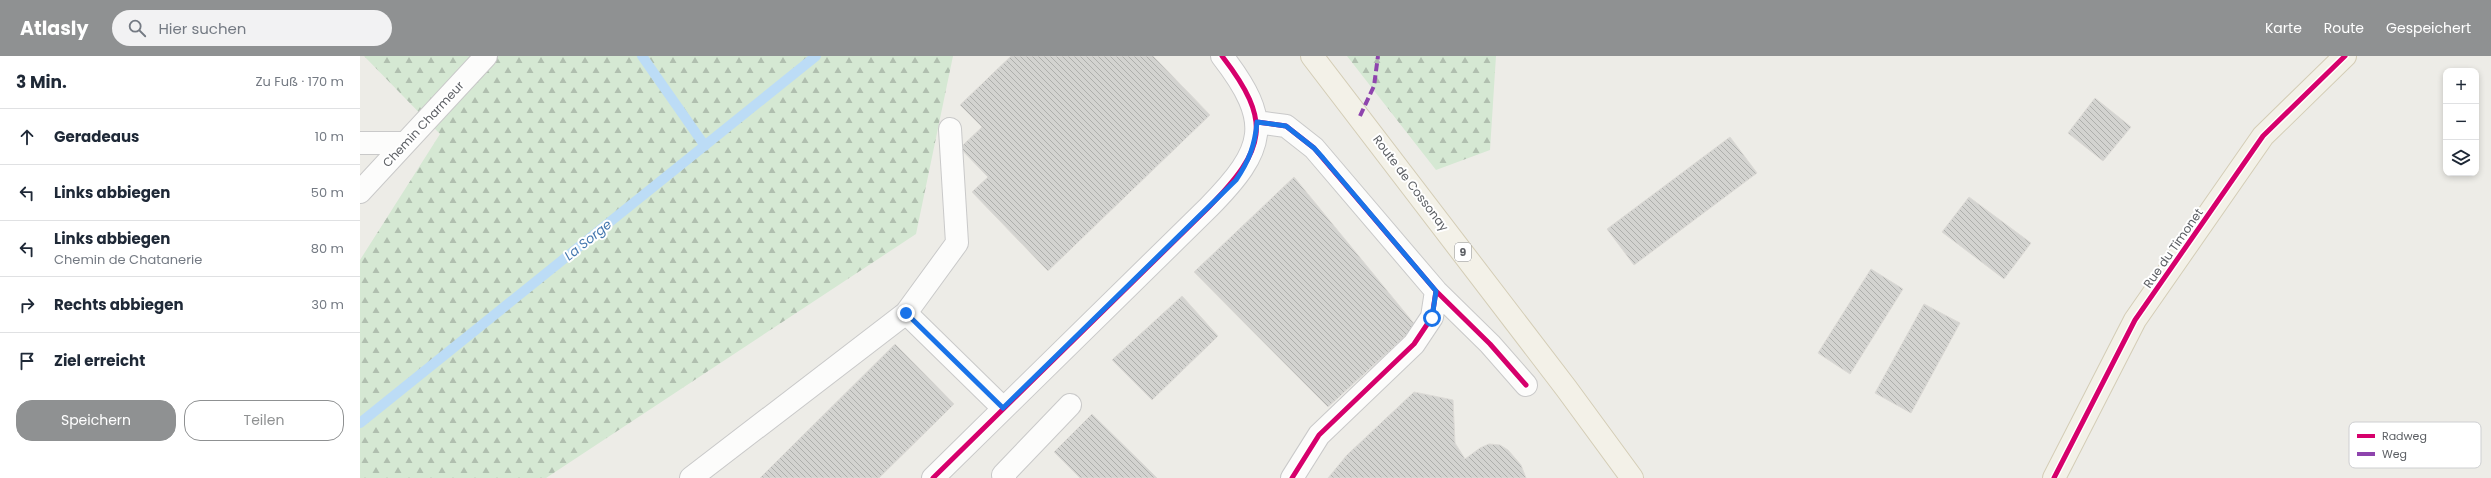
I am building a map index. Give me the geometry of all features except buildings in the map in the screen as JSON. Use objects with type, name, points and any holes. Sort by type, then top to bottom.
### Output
[{"type":"main road","name":"Route de Cossonay","points":[[1312,56],[1566,388],[1632,478]]},
{"type":"main road","name":"Rue du Timonet","points":[[2054,478],[2135,320],[2263,136],[2345,56]]},
{"type":"main road","name":"Route de Cossonay","points":[[1566,388],[1648,478]]},
{"type":"street","name":"Chemin Charmeur","points":[[360,192],[486,56]]},
{"type":"street","points":[[933,478],[1236,180],[1247,164],[1255,144],[1257,122],[1248,93],[1222,56]]},
{"type":"street","points":[[1257,122],[1286,126],[1314,148],[1436,291],[1490,344],[1526,385]]},
{"type":"street","points":[[691,478],[906,313],[957,243],[950,129]]},
{"type":"street","points":[[360,143],[405,143]]},
{"type":"street","points":[[1292,478],[1319,435],[1414,344],[1432,318],[1436,291]]},
{"type":"street","points":[[906,313],[1003,408]]},
{"type":"street","points":[[1005,478],[1003,475],[1070,404]]},
{"type":"green space","points":[[364,56],[953,56],[916,234],[546,478],[360,478],[360,260],[440,134]]},
{"type":"green space","points":[[1347,56],[1496,56],[1490,150],[1436,170]]},
{"type":"waterway","points":[[642,56],[705,146]]},
{"type":"waterway","name":"La Sorge","points":[[360,423],[816,56]]},
{"type":"marked path","points":[[1360,116],[1374,86],[1378,56]]},
{"type":"cycle path","points":[[933,478],[1209,207],[1228,187],[1242,168],[1252,151],[1256,134],[1255,117],[1250,99],[1222,56]]},
{"type":"cycle path","points":[[2054,478],[2135,320],[2263,136],[2345,56]]},
{"type":"cycle path","points":[[1257,122],[1286,126],[1314,148],[1436,291],[1490,344],[1526,385]]},
{"type":"cycle path","points":[[1292,478],[1319,435],[1414,344],[1432,317],[1436,291]]},
{"type":"route","points":[[906,313],[1003,408],[1236,180],[1247,164],[1255,144],[1257,122],[1286,126],[1314,148],[1323,158],[1436,291],[1432,318]]}]
